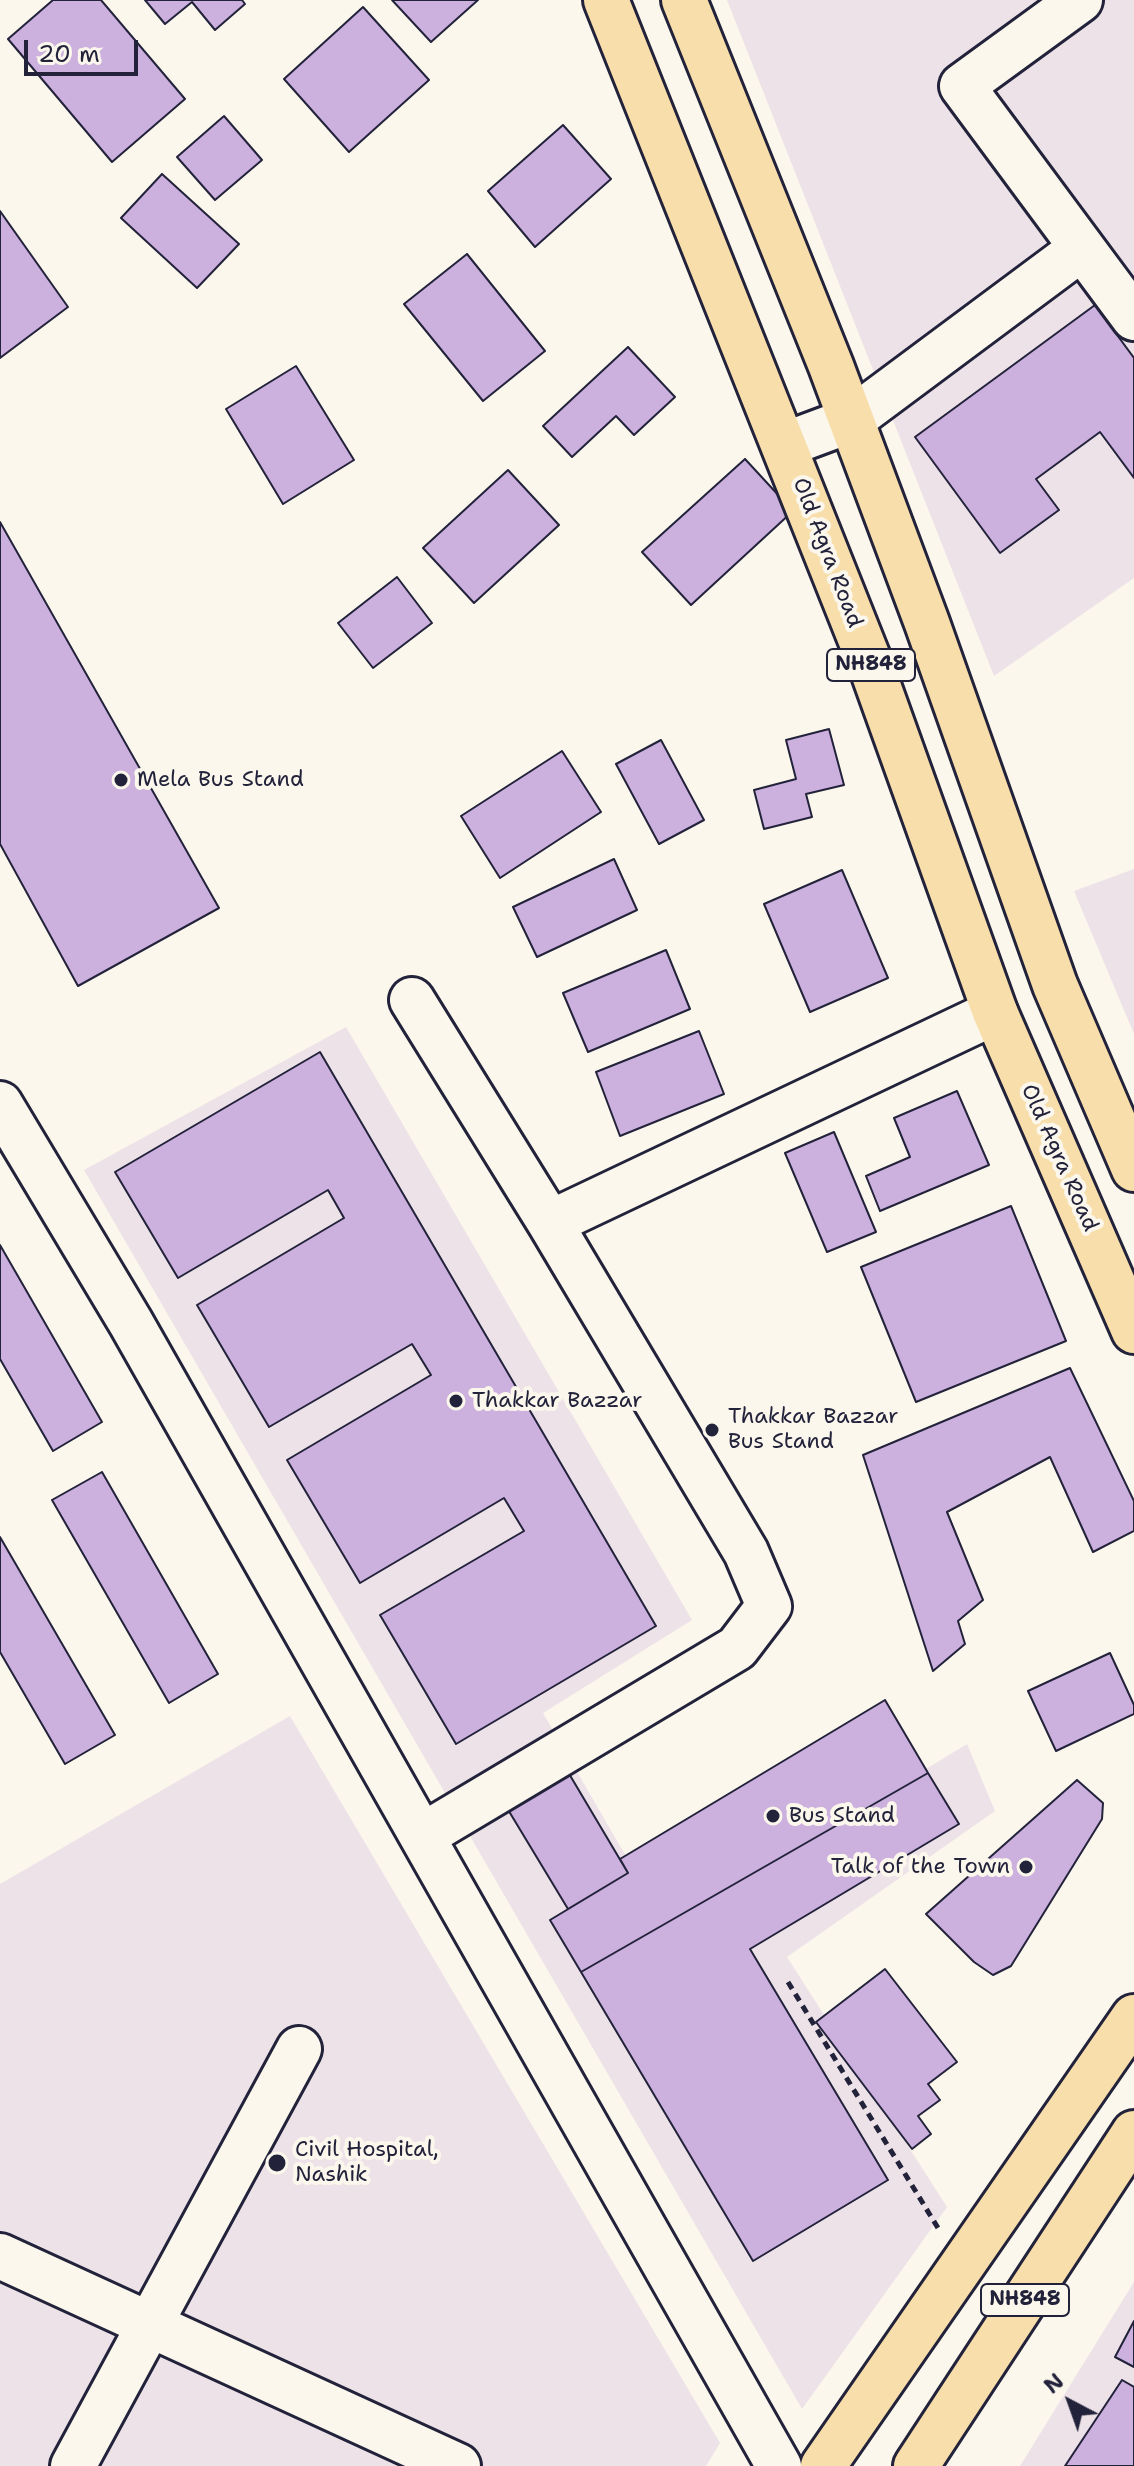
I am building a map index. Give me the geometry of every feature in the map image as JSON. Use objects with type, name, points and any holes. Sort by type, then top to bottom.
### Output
[{"type":"highway","name":"Old Agra Road","points":[[606,0],[870,663],[995,1012],[1134,1331]]},
{"type":"highway","name":"NH848","points":[[684,0],[851,420],[927,623],[1055,985],[1134,1169]]},
{"type":"highway","points":[[823,2466],[1134,2017]]},
{"type":"highway","name":"NH848","points":[[916,2466],[1134,2133]]},
{"type":"street","points":[[1080,0],[962,86],[1134,318]]},
{"type":"street","points":[[784,445],[851,420],[1082,248]]},
{"type":"street","points":[[412,1000],[550,1223],[746,1552],[769,1606],[737,1648],[422,1836]]},
{"type":"street","points":[[550,1223],[995,1012]]},
{"type":"street","points":[[0,1104],[131,1323],[779,2466]]},
{"type":"street","points":[[73,2466],[299,2049]]},
{"type":"street","points":[[0,2256],[458,2466]]},
{"type":"path","points":[[788,1982],[961,2267]]},
{"type":"shaded area","points":[[727,0],[1134,0],[1134,578],[994,676]]},
{"type":"shaded area","points":[[1134,869],[1134,1034],[1074,891]]},
{"type":"shaded area","name":"Thakkar Bazzar","points":[[346,1027],[692,1620],[543,1713],[667,1927],[967,1744],[995,1811],[787,1957],[947,2207],[802,2409],[84,1170]]},
{"type":"shaded area","name":"Civil Hospital, Nashik","points":[[290,1716],[720,2443],[706,2466],[0,2466],[0,1884]]},
{"type":"shaded area","points":[[1134,2282],[1134,2466],[1020,2466]]},
{"type":"building","points":[[53,0],[101,0],[185,99],[112,162],[8,39]]},
{"type":"building","points":[[145,0],[242,0],[245,4],[215,30],[192,2],[165,24]]},
{"type":"building","points":[[392,0],[478,0],[431,42]]},
{"type":"building","points":[[363,7],[429,80],[349,152],[284,79]]},
{"type":"building","points":[[224,116],[262,160],[215,200],[177,157]]},
{"type":"building","points":[[563,125],[611,179],[535,247],[488,191]]},
{"type":"building","points":[[162,174],[239,244],[197,288],[121,218]]},
{"type":"building","points":[[0,211],[68,307],[0,358]]},
{"type":"building","points":[[467,254],[545,351],[483,401],[404,304]]},
{"type":"building","points":[[1095,305],[1134,358],[1134,478],[1100,432],[1036,479],[1059,510],[1000,553],[915,437]]},
{"type":"building","points":[[628,347],[675,397],[634,435],[616,416],[572,457],[543,426]]},
{"type":"building","points":[[296,366],[354,460],[283,504],[226,409]]},
{"type":"building","points":[[745,459],[793,511],[691,605],[642,552]]},
{"type":"building","points":[[508,470],[559,525],[474,603],[423,548]]},
{"type":"building","points":[[0,522],[219,908],[78,986],[0,844]]},
{"type":"building","points":[[397,577],[432,623],[373,668],[338,623]]},
{"type":"building","points":[[829,729],[844,785],[806,794],[812,817],[764,829],[754,790],[796,779],[786,740]]},
{"type":"building","points":[[661,740],[704,820],[659,844],[616,764]]},
{"type":"building","points":[[562,751],[601,812],[500,878],[461,816]]},
{"type":"building","points":[[614,859],[637,910],[537,957],[513,907]]},
{"type":"building","points":[[842,870],[888,978],[810,1012],[764,904]]},
{"type":"building","points":[[666,950],[690,1009],[588,1052],[563,993]]},
{"type":"building","points":[[699,1031],[724,1094],[620,1136],[596,1072]]},
{"type":"building","name":"Thakkar Bazzar","points":[[320,1052],[656,1626],[456,1744],[380,1615],[524,1531],[504,1498],[360,1583],[287,1460],[431,1375],[412,1344],[269,1427],[197,1305],[344,1218],[328,1190],[178,1278],[115,1172]]},
{"type":"building","points":[[957,1091],[989,1165],[880,1211],[866,1176],[910,1157],[894,1118]]},
{"type":"building","points":[[834,1132],[876,1232],[827,1252],[785,1153]]},
{"type":"building","points":[[1011,1206],[1066,1341],[916,1402],[861,1267]]},
{"type":"building","points":[[0,1245],[102,1422],[53,1451],[0,1359]]},
{"type":"building","points":[[1070,1368],[1134,1501],[1134,1531],[1093,1552],[1050,1457],[947,1512],[983,1600],[958,1621],[965,1644],[933,1671],[863,1455]]},
{"type":"building","points":[[102,1472],[218,1674],[169,1703],[52,1500]]},
{"type":"building","points":[[0,1537],[115,1735],[65,1764],[0,1652]]},
{"type":"building","points":[[1110,1653],[1134,1705],[1134,1714],[1056,1751],[1028,1691]]},
{"type":"building","name":"Bus Stand","points":[[885,1700],[928,1773],[581,1972],[550,1920],[628,1873],[620,1859]]},
{"type":"building","points":[[568,1772],[628,1873],[568,1909],[507,1808]]},
{"type":"building","points":[[928,1773],[959,1824],[750,1949],[888,2180],[753,2261],[581,1972]]},
{"type":"building","name":"Talk of the Town","points":[[1077,1780],[1103,1803],[1102,1819],[1011,1966],[993,1975],[974,1962],[926,1914]]},
{"type":"building","points":[[885,1969],[957,2062],[928,2084],[940,2100],[918,2116],[931,2134],[912,2149],[816,2022]]},
{"type":"building","points":[[1134,2321],[1134,2367],[1115,2357]]},
{"type":"building","points":[[1122,2380],[1134,2387],[1134,2466],[1065,2466]]},
{"type":"place","name":"Mela Bus Stand","points":[[121,780]]},
{"type":"place","name":"Thakkar Bazzar","points":[[456,1401]]},
{"type":"place","name":"Thakkar Bazzar Bus Stand","points":[[712,1430]]},
{"type":"place","name":"Bus Stand","points":[[773,1816]]},
{"type":"place","name":"Talk of the Town","points":[[1026,1867]]},
{"type":"place","name":"Civil Hospital, Nashik","points":[[277,2163]]}]
